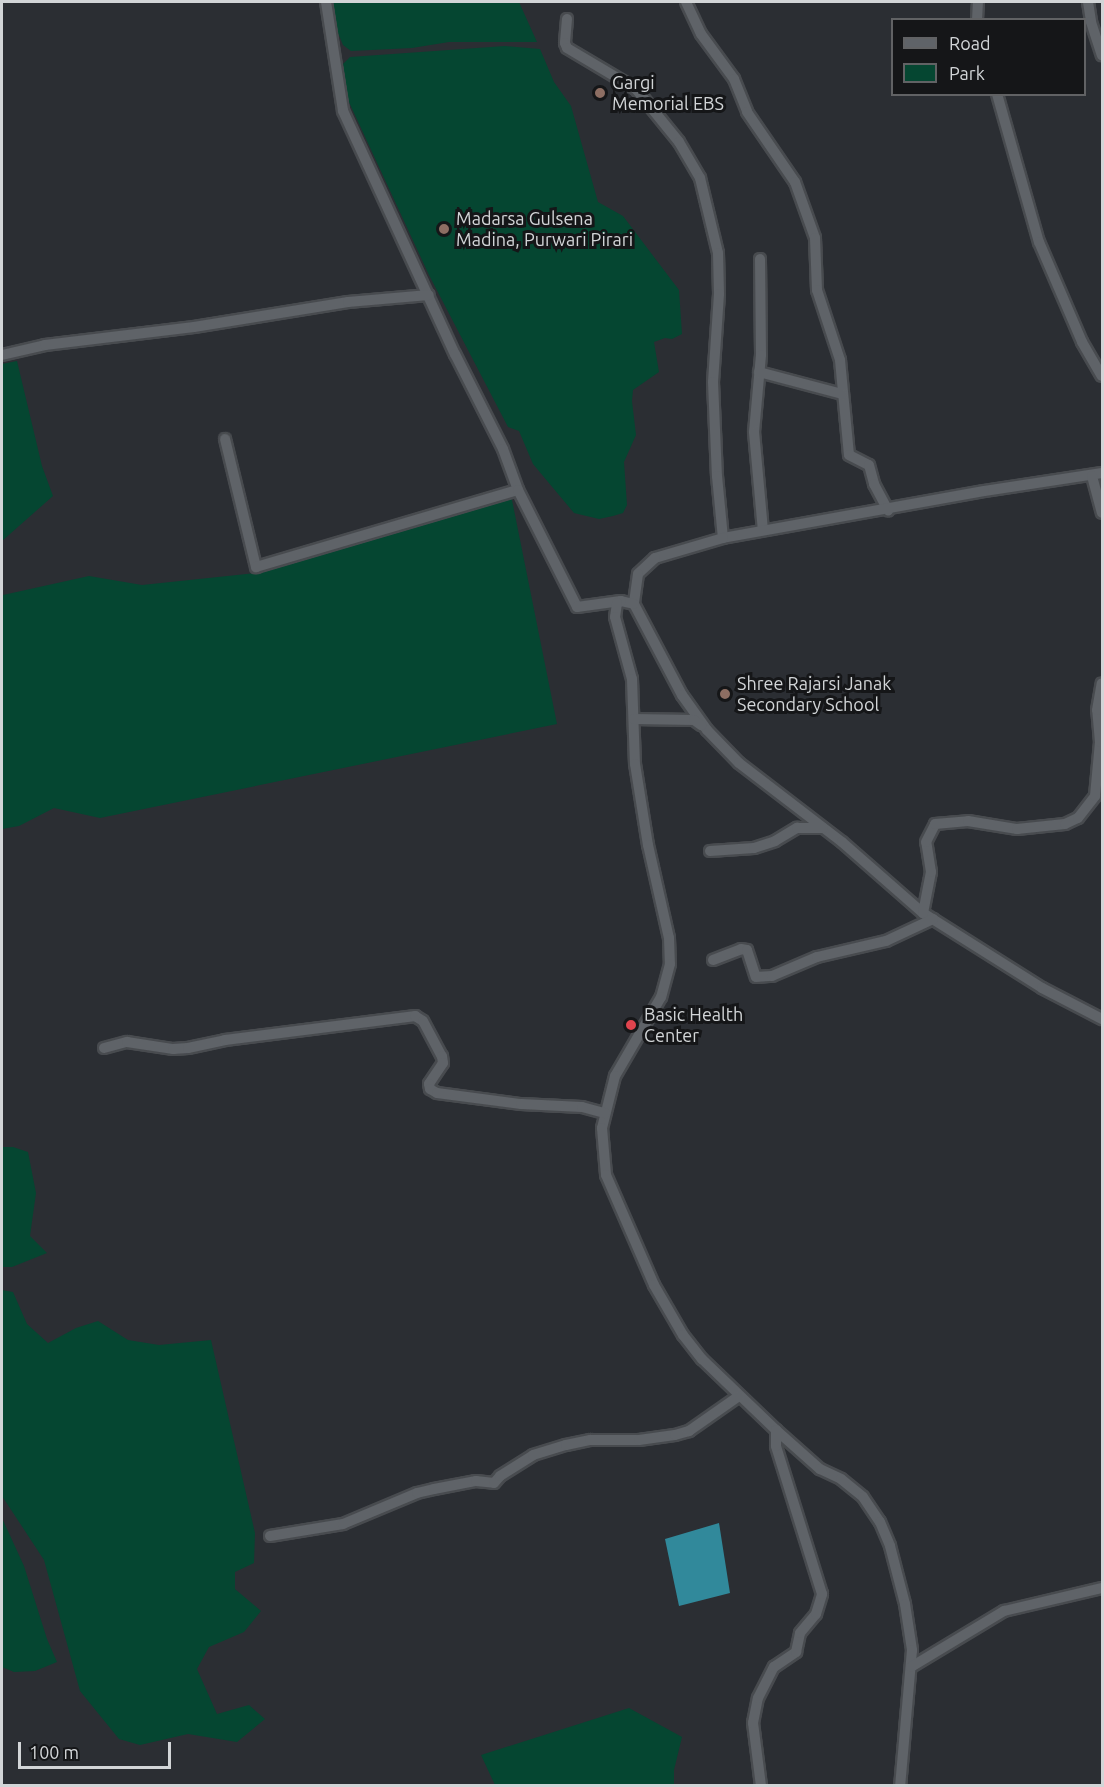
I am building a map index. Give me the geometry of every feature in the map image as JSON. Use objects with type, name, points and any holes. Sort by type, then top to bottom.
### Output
[{"type":"street","points":[[326,2],[343,111],[503,449],[518,490],[577,608],[621,601],[634,604]]},
{"type":"street","points":[[686,2],[701,34],[734,79],[747,112],[795,182],[815,238],[816,290],[840,360],[849,455],[869,465],[874,484],[888,510]]},
{"type":"street","points":[[977,18],[978,2]]},
{"type":"street","points":[[1088,2],[1091,21],[1102,55]]},
{"type":"street","points":[[567,19],[565,44],[567,48],[636,89],[679,142],[700,178],[718,253],[719,294],[713,382],[717,476],[723,538]]},
{"type":"street","points":[[998,96],[1039,242],[1082,342],[1102,376]]},
{"type":"street","points":[[760,259],[759,372],[754,432],[763,530]]},
{"type":"street","points":[[2,355],[45,345],[195,327],[348,302],[429,295]]},
{"type":"street","points":[[759,372],[842,394]]},
{"type":"street","points":[[225,439],[256,567],[518,490]]},
{"type":"street","points":[[1102,513],[1097,474],[984,491],[888,510],[763,530],[723,538],[655,558],[638,574],[634,604],[682,695],[707,730],[739,764],[823,828],[923,913],[1042,988],[1102,1019]]},
{"type":"street","points":[[621,601],[615,609],[615,617],[632,679],[635,764],[648,845],[669,938],[670,964],[661,996],[615,1076],[605,1113],[601,1144],[606,1175],[654,1285],[683,1335],[739,1396],[776,1430],[820,1469],[853,1487],[873,1508],[890,1546],[905,1604],[912,1650],[900,1785]]},
{"type":"street","points":[[923,913],[931,873],[926,842],[935,824],[968,821],[1017,829],[1065,824],[1078,818],[1095,796],[1100,742],[1097,710],[1102,683]]},
{"type":"street","points":[[634,719],[694,720],[707,730]]},
{"type":"street","points":[[710,851],[754,848],[775,841],[797,828],[823,828]]},
{"type":"street","points":[[713,960],[741,949],[747,950],[756,977],[772,976],[816,957],[886,941],[933,919]]},
{"type":"street","points":[[104,1048],[127,1042],[173,1049],[188,1048],[225,1040],[415,1016],[423,1021],[442,1056],[442,1063],[429,1083],[430,1089],[437,1093],[521,1104],[582,1107],[605,1113]]},
{"type":"street","points":[[270,1536],[344,1524],[417,1493],[476,1481],[494,1483],[500,1476],[533,1455],[566,1445],[590,1440],[639,1440],[689,1431],[739,1396]]},
{"type":"street","points":[[761,1785],[753,1723],[758,1698],[774,1667],[796,1652],[800,1633],[816,1614],[822,1594],[776,1446],[776,1430]]},
{"type":"street","points":[[911,1667],[1004,1611],[1102,1588]]},
{"type":"green space","points":[[331,2],[519,2],[537,42],[449,42],[412,48],[351,51],[343,45],[338,33]]},
{"type":"green space","points":[[505,46],[540,49],[554,82],[571,106],[598,202],[623,216],[679,290],[682,334],[672,339],[665,338],[654,342],[659,372],[633,390],[636,435],[624,462],[627,505],[623,513],[599,519],[574,513],[533,464],[519,431],[508,427],[429,275],[348,100],[343,64],[350,57]]},
{"type":"green space","points":[[17,361],[42,466],[53,496],[2,541],[2,364]]},
{"type":"green space","points":[[511,495],[557,724],[100,818],[54,808],[19,826],[2,829],[2,589],[3,595],[89,576],[142,585],[257,573]]},
{"type":"green space","points":[[2,1147],[13,1147],[28,1152],[36,1193],[30,1236],[47,1253],[12,1267],[2,1267]]},
{"type":"green space","points":[[2,1290],[13,1292],[27,1324],[48,1343],[76,1328],[98,1321],[128,1340],[159,1345],[211,1340],[255,1533],[254,1563],[235,1572],[235,1589],[261,1611],[244,1632],[209,1647],[197,1669],[217,1714],[249,1705],[265,1719],[237,1742],[188,1734],[140,1745],[119,1739],[80,1691],[44,1560],[2,1496]]},
{"type":"green space","points":[[2,1518],[24,1566],[47,1639],[57,1662],[35,1671],[14,1672],[2,1667]]},
{"type":"green space","points":[[629,1708],[682,1737],[674,1770],[674,1785],[495,1785],[481,1755]]},
{"type":"water","points":[[719,1523],[730,1593],[679,1606],[665,1539]]},
{"type":"place","name":"Gargi Memorial EBS","points":[[600,93]]},
{"type":"place","name":"Madarsa Gulsena Madina, Purwari Pirari","points":[[444,229]]},
{"type":"place","name":"Shree Rajarsi Janak Secondary School","points":[[725,694]]},
{"type":"place","name":"Basic Health Center","points":[[631,1025]]}]
